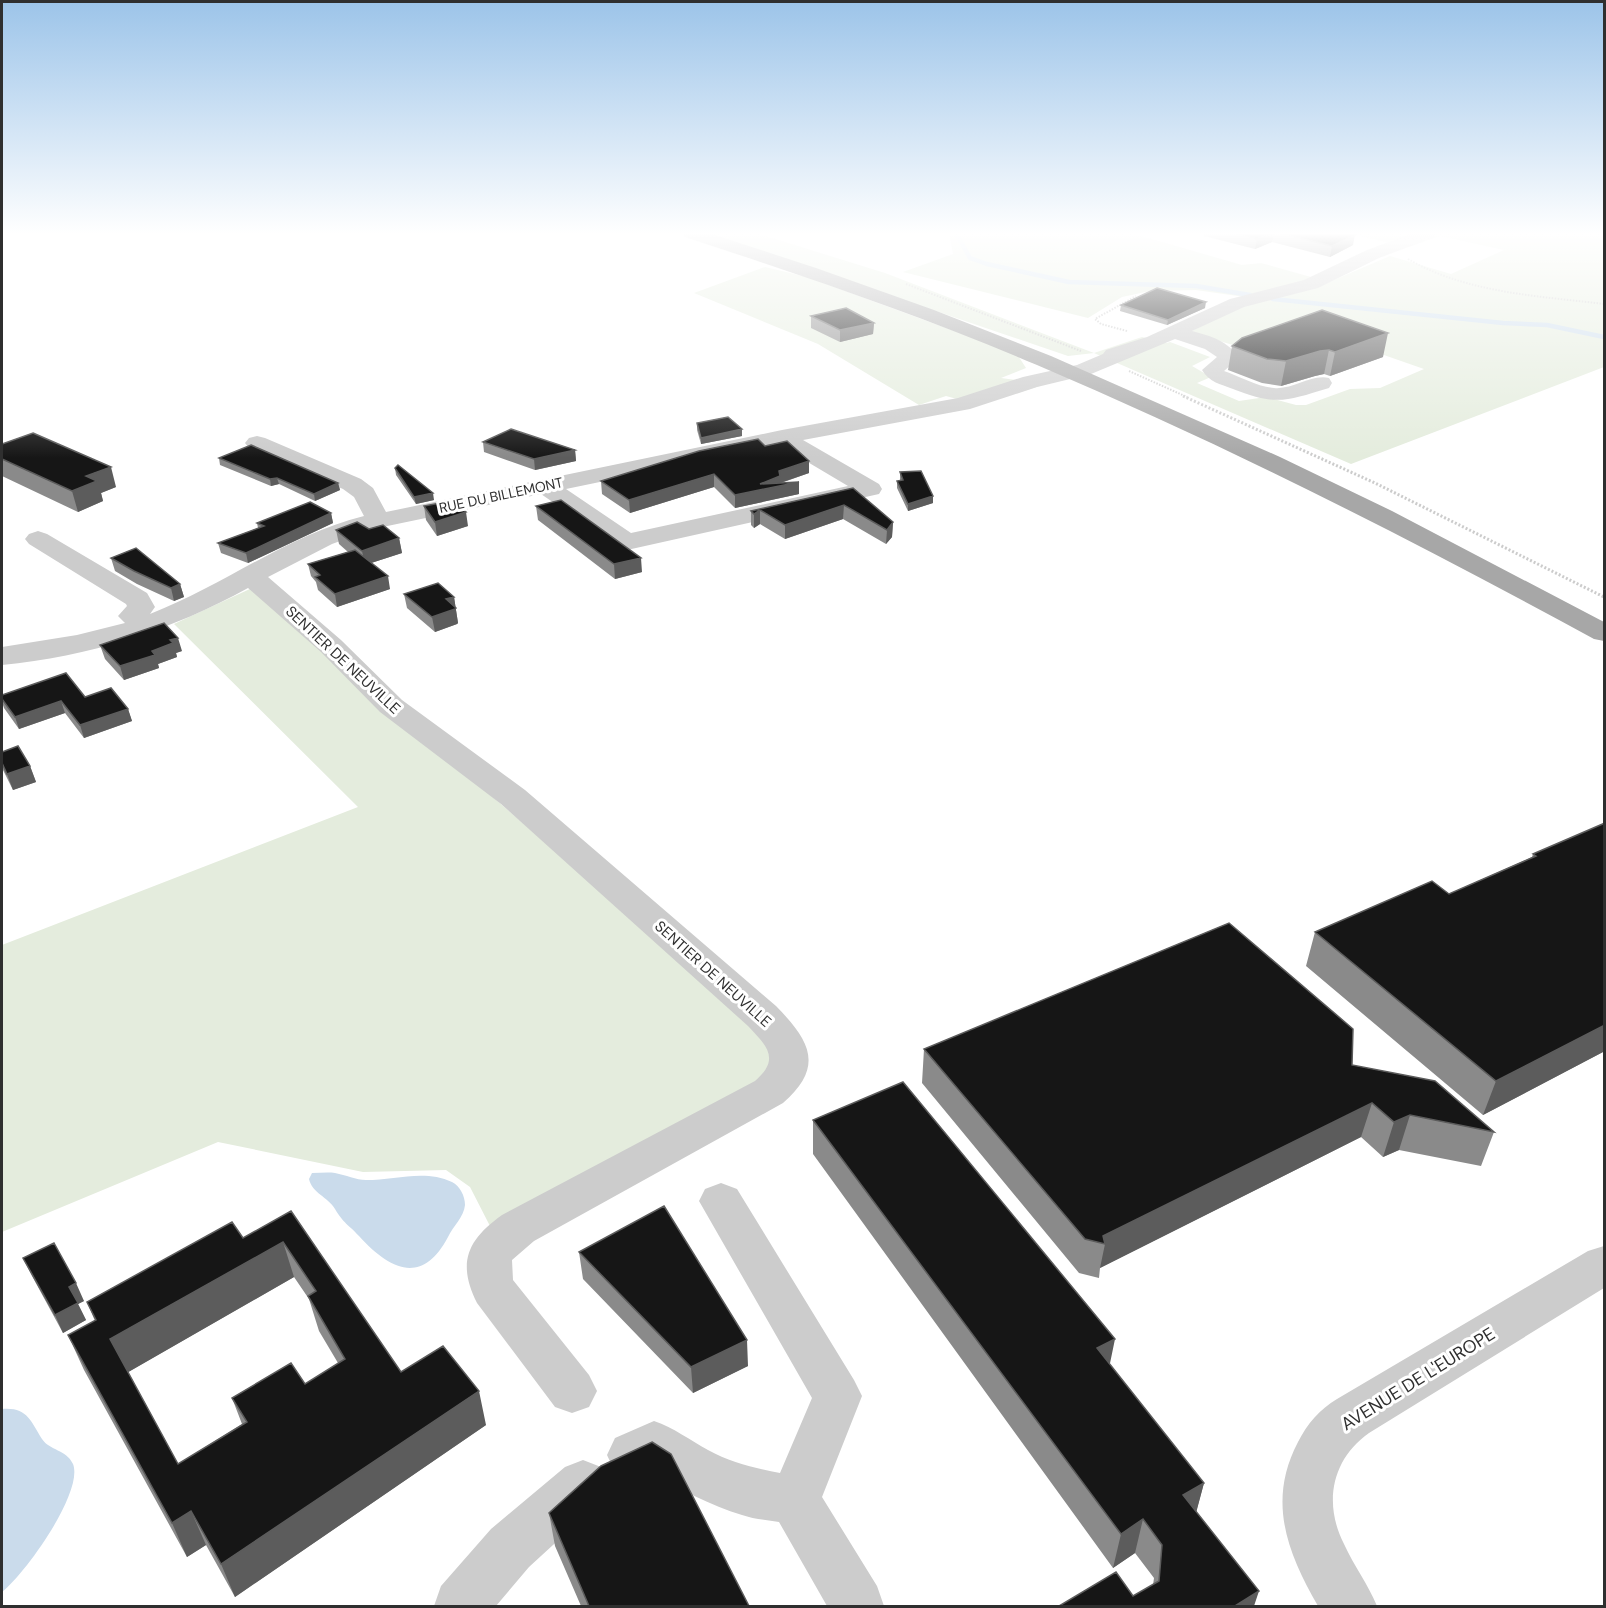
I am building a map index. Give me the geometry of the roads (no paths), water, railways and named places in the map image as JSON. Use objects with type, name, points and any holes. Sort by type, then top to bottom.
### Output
[{"type":"main road","points":[[911,308],[1072,369],[1200,427],[1357,502],[1605,633]]},
{"type":"street","name":"RUE DU BILLEMONT","points":[[2,656],[69,646],[142,626],[194,605],[326,535],[378,520],[782,437],[962,404],[1167,336],[1225,308]]},
{"type":"street","points":[[1167,336],[1211,345],[1226,353],[1229,358],[1212,370],[1216,375],[1263,393],[1287,394],[1321,382]]},
{"type":"street","points":[[546,486],[627,542],[870,489],[782,437]]},
{"type":"street","points":[[257,443],[352,484],[364,493],[378,520]]},
{"type":"street","points":[[38,539],[137,599],[141,607],[132,616]]},
{"type":"street","name":"SENTIER DE NEUVILLE","points":[[250,576],[331,646],[391,706],[478,769],[531,812],[762,1016],[785,1040],[790,1058],[789,1066],[779,1085],[518,1228],[499,1242],[493,1251],[487,1263],[493,1289],[572,1390]]},
{"type":"street","points":[[721,1201],[837,1396],[795,1500]]},
{"type":"street","name":"AVENUE DE L'EUROPE","points":[[1349,1606],[1321,1559],[1313,1537],[1307,1503],[1309,1479],[1324,1443],[1343,1424],[1369,1406],[1605,1265]]},
{"type":"street","points":[[460,1606],[510,1548],[589,1479],[654,1444],[691,1468],[742,1491],[795,1500]]},
{"type":"street","points":[[795,1500],[857,1606]]},
{"type":"water","points":[[312,1173],[335,1173],[366,1180],[421,1176],[442,1178],[452,1182],[460,1189],[465,1205],[438,1252],[417,1267],[405,1268],[382,1257],[346,1224],[332,1205],[313,1188],[309,1179]]},
{"type":"water","points":[[2,1409],[17,1410],[27,1416],[45,1443],[70,1459],[73,1464],[74,1477],[70,1493],[50,1532],[24,1568],[2,1592]]},
{"type":"waterway","points":[[1360,308],[1503,323],[1547,325],[1604,337]]}]
